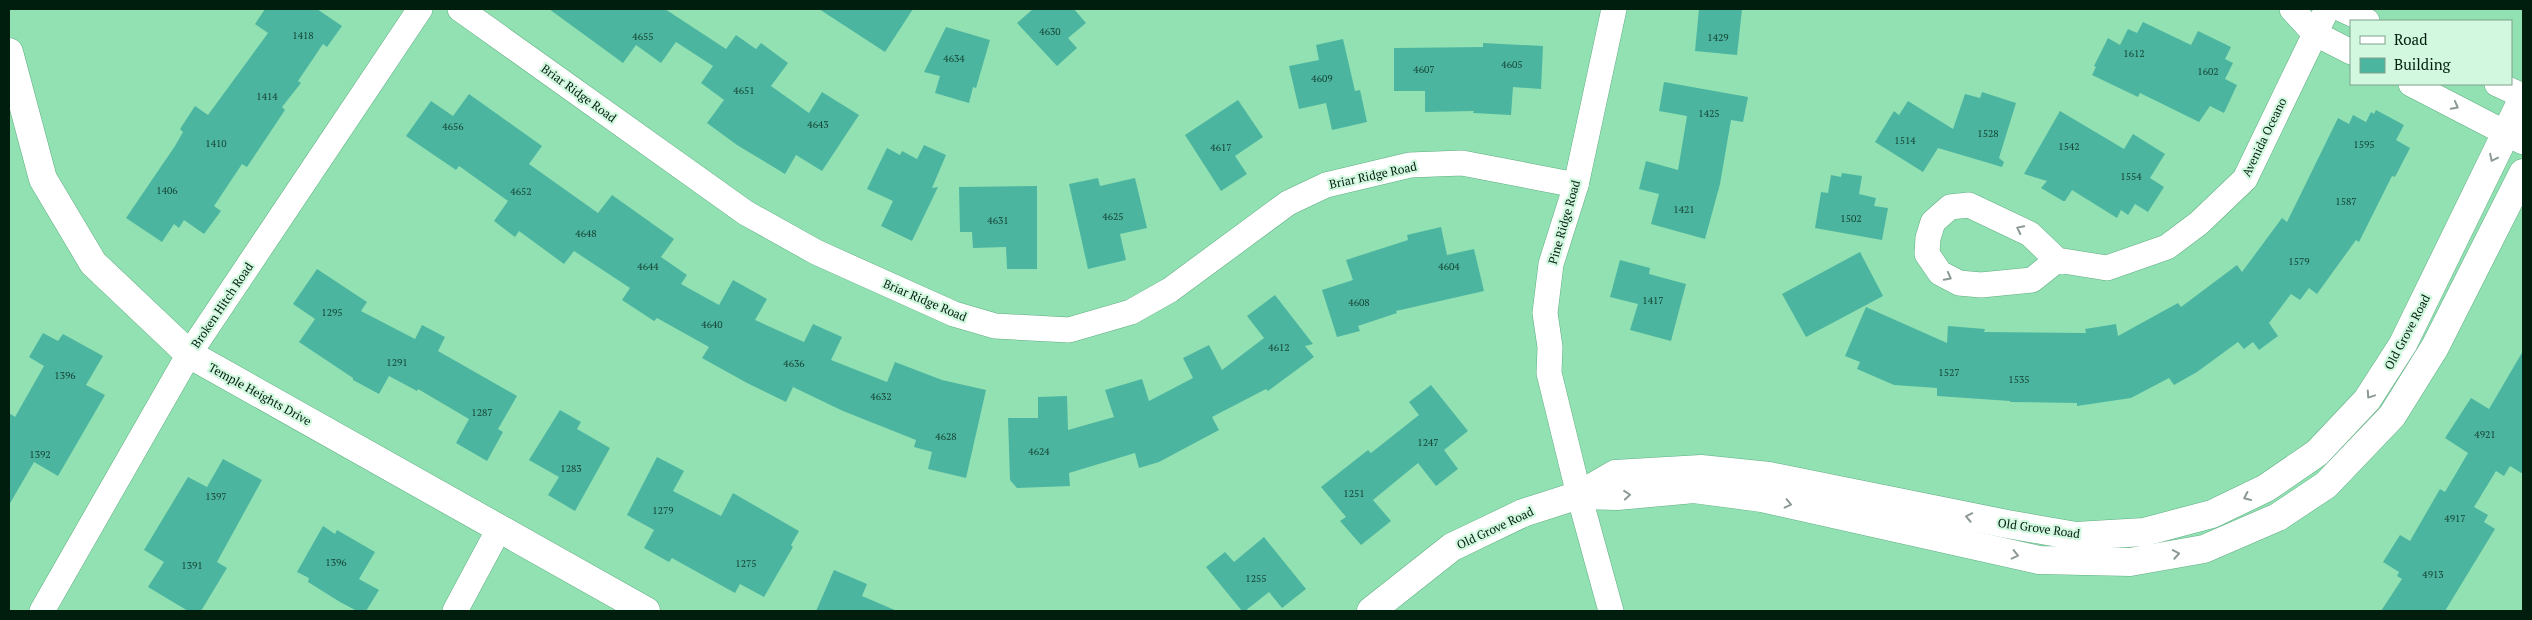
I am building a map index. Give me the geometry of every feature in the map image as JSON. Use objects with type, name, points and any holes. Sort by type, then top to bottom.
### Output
[{"type":"street","name":"Broken Hitch Road","points":[[42,611],[189,354],[420,9]]},
{"type":"street","name":"Briar Ridge Road","points":[[460,9],[746,213],[816,252],[954,314],[994,326],[1069,330],[1131,312],[1170,290],[1288,203],[1326,185],[1410,165],[1462,163],[1576,185]]},
{"type":"street","name":"Pine Ridge Road","points":[[1611,611],[1579,495],[1550,372],[1550,347],[1545,313],[1551,264],[1576,185],[1614,9]]},
{"type":"street","points":[[2292,9],[2314,33],[2350,51]]},
{"type":"street","name":"Avenida Oceano","points":[[2057,260],[2107,268],[2167,247],[2199,223],[2245,179],[2327,9]]},
{"type":"street","points":[[2341,9],[2365,20]]},
{"type":"street","name":"Temple Heights Drive","points":[[9,52],[44,178],[93,263],[189,354],[646,611]]},
{"type":"street","points":[[2413,85],[2514,137]]},
{"type":"street","points":[[2499,85],[2523,97]]},
{"type":"street","name":"Old Grove Road","points":[[1371,611],[1452,548],[1523,513],[1579,495],[1615,474],[1701,469],[1769,476],[2076,536],[2144,532],[2212,514],[2266,488],[2317,453],[2367,400],[2403,344],[2514,137],[2523,97]]},
{"type":"street","name":"Old Grove Road","points":[[1579,495],[1617,496],[1694,489],[1762,498],[2039,560],[2130,562],[2204,549],[2278,517],[2326,486],[2392,416],[2435,347],[2523,173]]},
{"type":"street","points":[[1969,205],[2030,234],[2057,260],[2032,280],[1981,285],[1959,283],[1940,273],[1927,254],[1928,238],[1933,222],[1950,207],[1969,205]]},
{"type":"street","points":[[456,611],[500,529]]},
{"type":"building","points":[[265,9],[317,9],[342,26],[327,47],[323,44],[298,81],[301,83],[282,107],[285,110],[247,167],[242,164],[214,206],[221,211],[204,234],[184,220],[179,228],[174,224],[162,242],[126,218],[175,146],[183,132],[180,129],[195,106],[208,115],[268,33],[255,24]]},
{"type":"building","points":[[549,9],[665,9],[726,49],[736,35],[756,49],[761,43],[788,63],[771,86],[809,113],[822,92],[859,115],[822,171],[796,155],[785,174],[737,145],[707,123],[724,100],[701,83],[713,66],[676,42],[661,63],[636,45],[623,63]]},
{"type":"building","points":[[819,9],[913,9],[885,52]]},
{"type":"building","points":[[1033,9],[1074,9],[1086,23],[1068,38],[1077,48],[1057,66],[1017,23]]},
{"type":"building","points":[[1699,9],[1742,9],[1737,55],[1695,51]]},
{"type":"building","points":[[2143,22],[2191,45],[2198,31],[2231,47],[2225,59],[2233,63],[2225,79],[2237,85],[2224,113],[2210,106],[2199,122],[2140,93],[2138,97],[2092,75],[2096,67],[2094,66],[2108,38],[2120,45],[2128,29],[2137,33]]},
{"type":"building","points":[[946,27],[990,40],[976,88],[973,87],[969,103],[935,93],[940,76],[924,72]]},
{"type":"building","points":[[1343,39],[1355,91],[1360,90],[1367,122],[1332,130],[1326,103],[1299,109],[1289,66],[1319,60],[1316,45]]},
{"type":"building","points":[[1483,43],[1543,46],[1541,89],[1513,87],[1511,115],[1473,113],[1474,111],[1425,112],[1425,91],[1394,91],[1394,48],[1483,47]]},
{"type":"building","points":[[1664,82],[1748,97],[1743,122],[1731,120],[1720,184],[1705,239],[1651,224],[1659,194],[1639,189],[1646,161],[1678,170],[1687,116],[1659,111]]},
{"type":"building","points":[[1982,92],[2016,103],[1999,158],[2004,162],[2002,167],[1938,148],[1923,172],[1875,142],[1894,111],[1899,115],[1908,101],[1953,129],[1965,94],[1980,98]]},
{"type":"building","points":[[469,94],[542,146],[529,164],[598,213],[612,195],[674,239],[661,257],[687,275],[681,284],[719,305],[733,280],[767,299],[755,320],[804,342],[813,324],[842,337],[831,360],[887,382],[895,362],[942,380],[986,390],[966,478],[928,469],[932,452],[914,447],[916,440],[843,411],[793,387],[786,402],[747,383],[702,358],[709,347],[657,318],[654,321],[622,300],[630,288],[574,251],[564,264],[519,231],[515,237],[494,221],[508,201],[459,166],[456,170],[406,136],[431,101],[453,116]]},
{"type":"building","points":[[1238,100],[1263,137],[1235,156],[1247,174],[1221,191],[1185,135]]},
{"type":"building","points":[[2376,110],[2404,125],[2396,140],[2410,148],[2395,177],[2392,176],[2359,242],[2356,240],[2317,294],[2309,288],[2300,300],[2291,294],[2269,323],[2278,336],[2259,350],[2253,342],[2244,349],[2238,342],[2197,372],[2174,385],[2169,378],[2131,398],[2077,406],[2077,403],[2010,402],[1937,396],[1937,388],[1894,385],[1857,369],[1860,362],[1845,356],[1866,307],[1947,343],[1948,326],[1985,329],[1984,332],[2086,333],[2085,329],[2116,324],[2118,336],[2178,303],[2181,307],[2237,265],[2242,272],[2282,218],[2287,222],[2338,118],[2349,124],[2353,115],[2366,122],[2371,112],[2374,114]]},
{"type":"building","points":[[2060,111],[2124,149],[2133,134],[2165,154],[2150,178],[2164,187],[2148,212],[2135,204],[2128,215],[2121,210],[2117,218],[2072,190],[2065,201],[2063,201],[2041,188],[2047,181],[2024,174]]},
{"type":"building","points":[[924,145],[946,155],[932,188],[938,187],[912,241],[881,226],[893,201],[867,189],[887,148],[900,155],[902,151],[917,159]]},
{"type":"building","points":[[1842,173],[1862,176],[1859,194],[1876,198],[1874,206],[1888,208],[1882,240],[1815,228],[1821,192],[1828,193],[1831,175],[1841,177]]},
{"type":"building","points":[[1098,178],[1100,186],[1135,178],[1147,228],[1120,234],[1126,260],[1088,269],[1069,184]]},
{"type":"building","points":[[1037,186],[1037,269],[1007,269],[1006,247],[973,248],[972,232],[960,232],[959,187]]},
{"type":"building","points":[[1441,227],[1447,255],[1474,249],[1484,291],[1396,311],[1397,313],[1358,326],[1360,331],[1337,337],[1322,290],[1353,280],[1346,260],[1408,240],[1407,235]]},
{"type":"building","points":[[1860,252],[1883,296],[1806,337],[1782,294]]},
{"type":"building","points":[[1620,260],[1650,268],[1649,274],[1686,284],[1671,341],[1630,330],[1638,304],[1610,297]]},
{"type":"building","points":[[317,269],[367,302],[361,311],[415,339],[422,325],[445,337],[438,351],[517,396],[498,429],[503,432],[487,461],[456,443],[469,419],[418,389],[417,391],[389,376],[379,394],[353,380],[353,378],[299,342],[315,319],[293,304]]},
{"type":"building","points":[[1275,295],[1313,344],[1305,346],[1314,357],[1268,391],[1266,389],[1212,417],[1219,430],[1159,462],[1139,468],[1135,453],[1069,473],[1070,486],[1017,488],[1010,480],[1008,418],[1038,418],[1038,397],[1067,396],[1068,430],[1114,417],[1105,390],[1142,379],[1149,401],[1193,378],[1183,358],[1209,345],[1222,370],[1264,338],[1247,316]]},
{"type":"building","points":[[43,333],[58,341],[63,334],[103,356],[86,385],[105,395],[58,476],[34,462],[9,505],[9,413],[15,417],[44,366],[29,357]]},
{"type":"building","points":[[2523,351],[2523,474],[2510,466],[2504,476],[2496,471],[2474,507],[2488,515],[2484,522],[2495,529],[2445,611],[2381,611],[2402,579],[2397,576],[2399,572],[2383,562],[2400,535],[2410,541],[2440,489],[2445,492],[2468,453],[2445,438],[2471,398],[2489,409]]},
{"type":"building","points":[[1431,385],[1468,431],[1444,450],[1458,469],[1436,486],[1418,463],[1373,500],[1391,521],[1361,545],[1340,521],[1346,517],[1321,487],[1368,450],[1371,453],[1419,415],[1409,402]]},
{"type":"building","points":[[560,410],[581,422],[577,429],[610,448],[575,511],[548,495],[559,477],[529,460]]},
{"type":"building","points":[[657,457],[684,471],[673,491],[721,516],[733,493],[799,531],[791,545],[793,547],[764,597],[740,584],[735,593],[672,558],[669,562],[644,548],[654,530],[627,515]]},
{"type":"building","points":[[223,459],[262,480],[217,562],[227,568],[201,611],[188,611],[148,587],[164,562],[144,550],[188,477],[207,487]]},
{"type":"building","points":[[323,526],[335,534],[337,530],[375,552],[359,579],[379,590],[366,611],[357,611],[340,602],[308,582],[309,578],[297,572]]},
{"type":"building","points":[[1264,537],[1306,589],[1282,608],[1269,592],[1245,611],[1242,611],[1206,567],[1225,552],[1234,562]]},
{"type":"building","points":[[834,570],[867,584],[862,596],[897,611],[816,611]]}]
